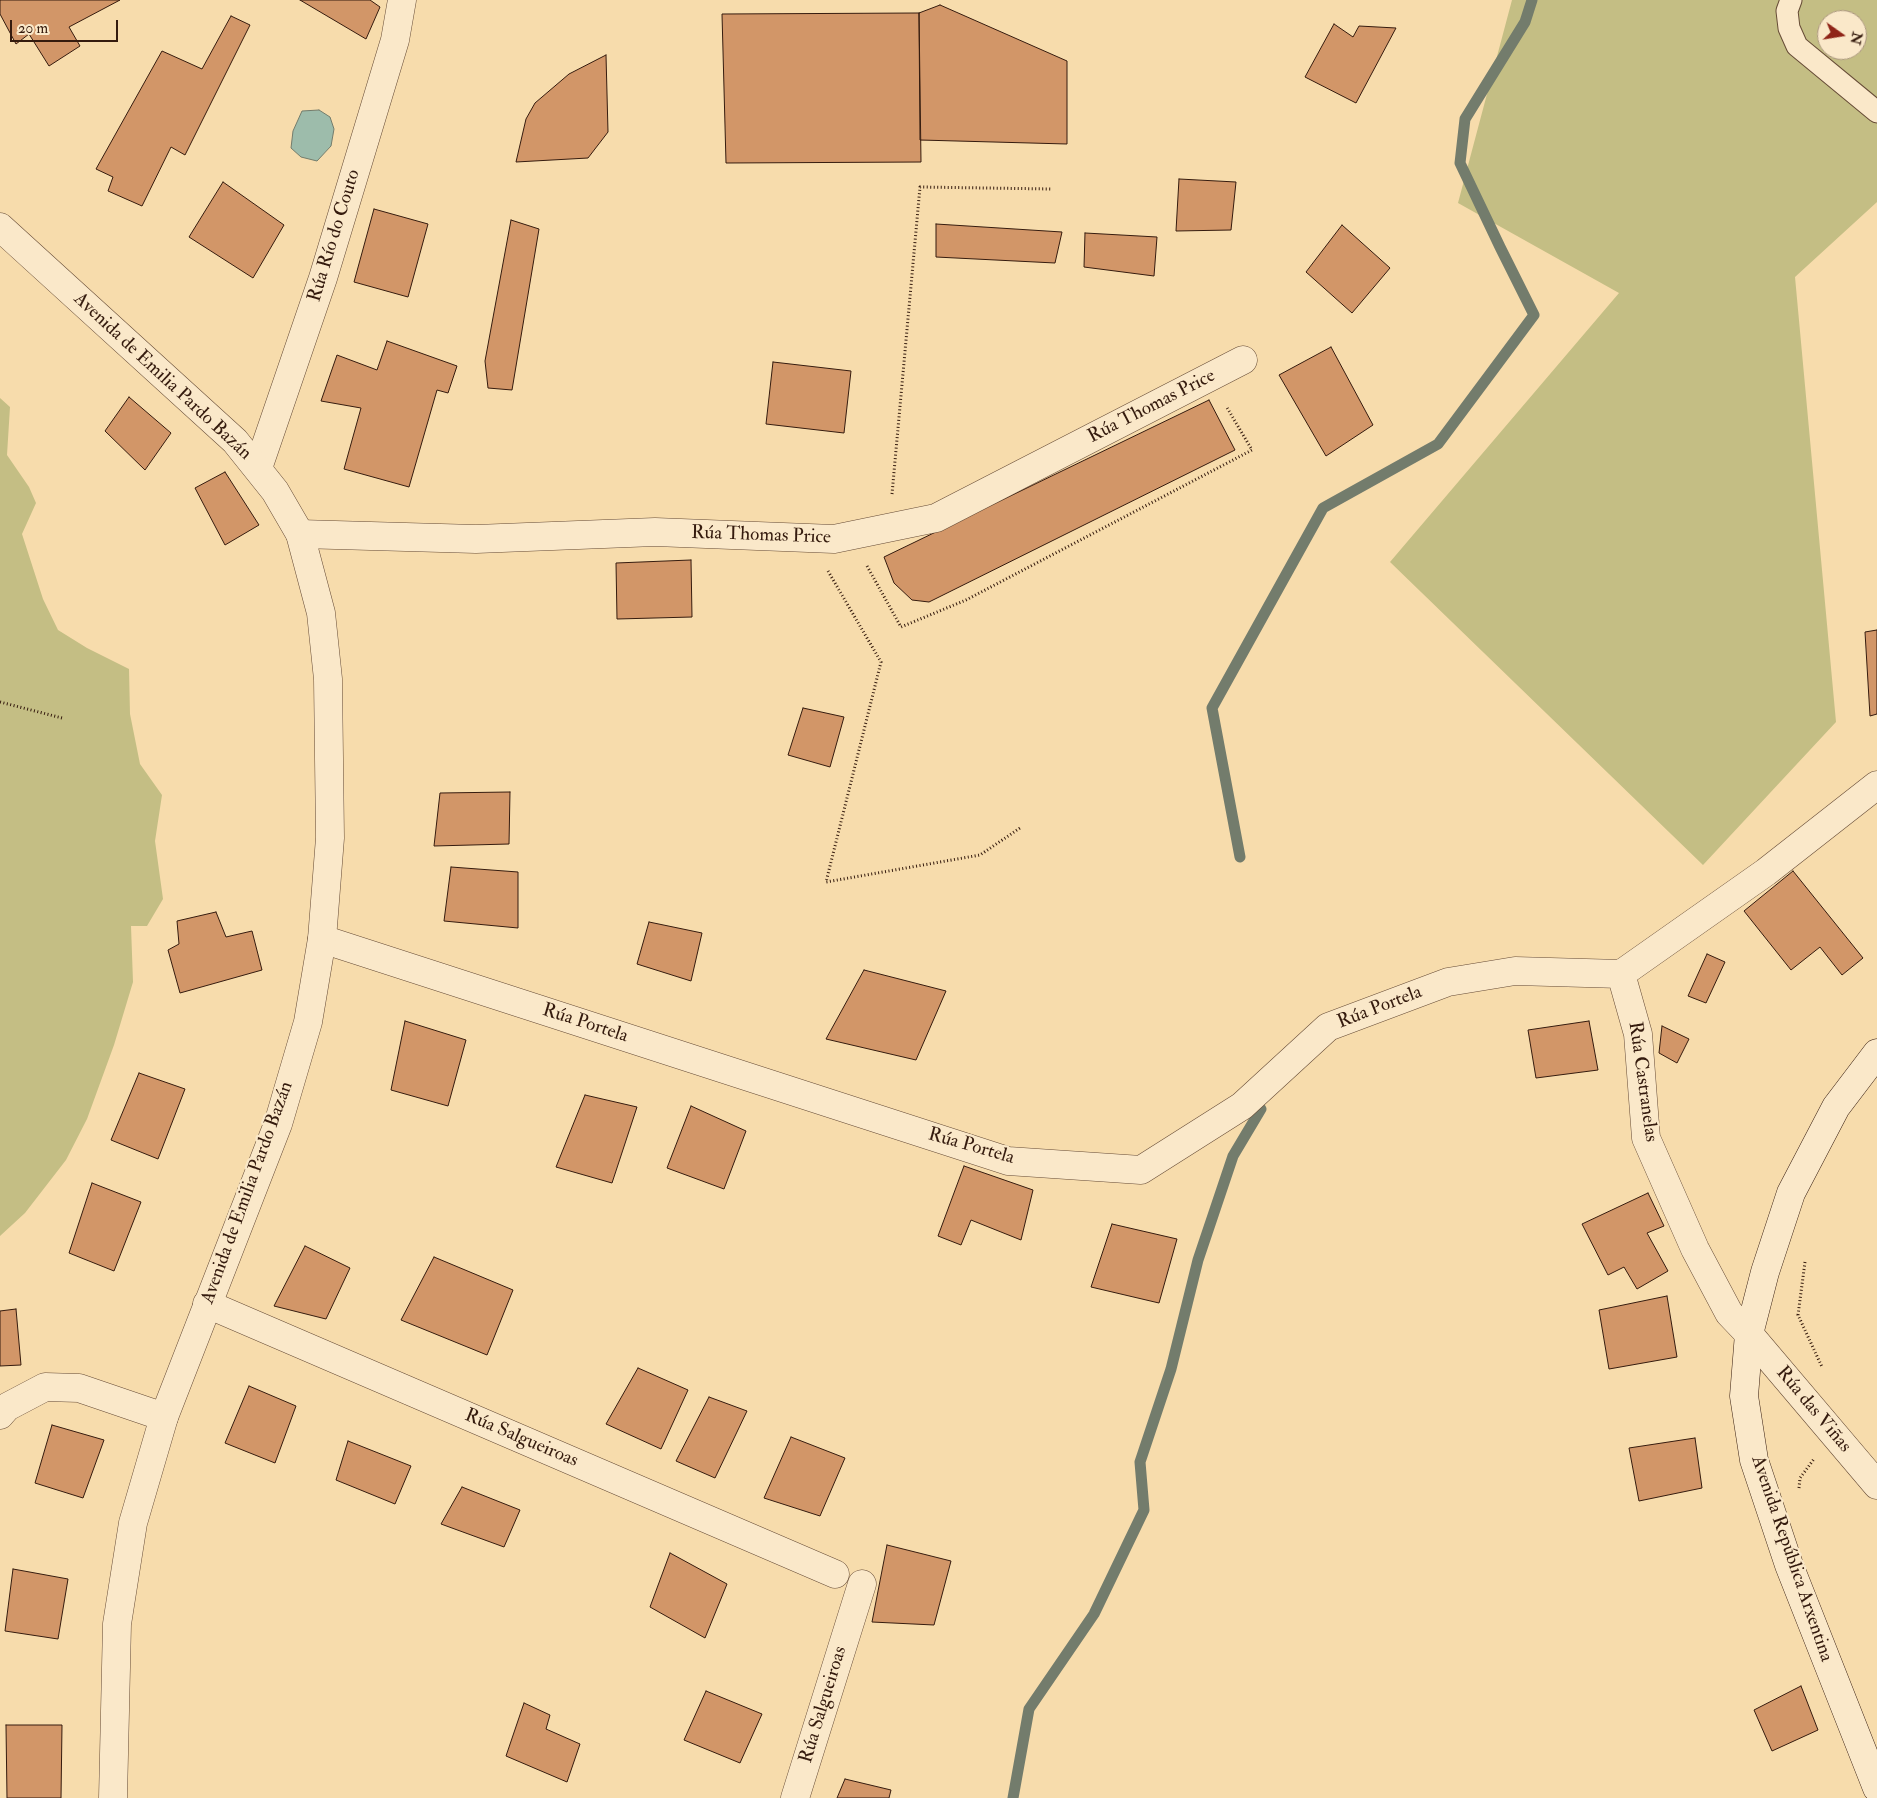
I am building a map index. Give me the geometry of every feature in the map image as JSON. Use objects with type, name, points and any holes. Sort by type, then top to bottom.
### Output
[{"type":"street","name":"Rúa Río do Couto","points":[[258,468],[323,278],[396,40],[402,0]]},
{"type":"street","name":"Avenida de Emilia Pardo Bazán","points":[[0,227],[235,441],[275,491],[300,534],[321,613],[328,679],[330,838],[322,939],[308,1022],[278,1124],[164,1417],[133,1523],[117,1624],[113,1798]]},
{"type":"street","name":"Rúa Thomas Price","points":[[300,534],[476,539],[655,532],[834,539],[936,518],[1243,360]]},
{"type":"street","points":[[1621,974],[1766,872],[1877,786]]},
{"type":"street","name":"Rúa Portela","points":[[322,939],[1008,1161],[1141,1170],[1242,1106],[1328,1027],[1448,982],[1515,971],[1621,974]]},
{"type":"street","name":"Rúa Castranelas","points":[[1621,974],[1638,1034],[1646,1138],[1695,1249],[1724,1304],[1729,1313],[1750,1334]]},
{"type":"street","name":"Avenida República Arxentina","points":[[1877,1053],[1836,1107],[1791,1193],[1765,1272],[1750,1334],[1744,1396],[1754,1460],[1789,1565],[1877,1788]]},
{"type":"street","name":"Rúa Salgueiroas","points":[[207,1304],[835,1574]]},
{"type":"street","name":"Rúa das Viñas","points":[[1750,1334],[1877,1485]]},
{"type":"street","points":[[0,1415],[8,1407],[45,1387],[79,1388],[164,1417]]},
{"type":"street","name":"Rúa Salgueiroas","points":[[796,1798],[862,1584]]},
{"type":"lane","points":[[1791,0],[1787,11],[1789,28],[1797,46],[1877,112]]},
{"type":"path","points":[[889,527],[920,187],[1051,189]]},
{"type":"path","points":[[850,536],[901,627],[966,600],[1252,450],[1209,378]]},
{"type":"path","points":[[808,538],[881,662],[826,882],[980,855],[1020,828]]},
{"type":"path","points":[[0,702],[62,718]]},
{"type":"path","points":[[1805,1258],[1798,1315],[1822,1367]]},
{"type":"path","points":[[1798,1497],[1800,1478],[1832,1432]]},
{"type":"shaded area","points":[[1512,0],[1877,0],[1877,202],[1795,277],[1836,722],[1703,865],[1390,562],[1619,293],[1458,203]]},
{"type":"shaded area","points":[[319,110],[330,117],[334,129],[331,146],[317,161],[301,157],[291,148],[293,131],[302,111]]},
{"type":"shaded area","points":[[0,398],[10,407],[7,455],[29,487],[36,503],[22,534],[43,599],[58,630],[87,648],[129,669],[130,714],[140,764],[162,795],[155,841],[163,899],[147,926],[131,926],[133,982],[114,1045],[87,1119],[66,1160],[25,1213],[0,1236]]},
{"type":"building","points":[[0,0],[120,0],[69,27],[80,46],[49,66],[29,34],[16,44],[0,14]]},
{"type":"building","points":[[300,0],[370,0],[380,7],[366,39]]},
{"type":"building","points":[[940,5],[1067,61],[1067,144],[920,140],[919,13]]},
{"type":"building","points":[[919,13],[921,162],[726,163],[722,14]]},
{"type":"building","points":[[231,16],[250,25],[185,155],[171,147],[142,206],[108,191],[113,177],[96,169],[162,51],[202,69]]},
{"type":"building","points":[[1334,24],[1353,37],[1359,26],[1396,28],[1356,103],[1305,77]]},
{"type":"building","points":[[606,55],[608,132],[588,158],[516,162],[526,119],[535,103],[569,74]]},
{"type":"building","points":[[1179,179],[1236,182],[1231,230],[1176,231]]},
{"type":"building","points":[[223,182],[284,225],[253,278],[189,237]]},
{"type":"building","points":[[374,209],[428,224],[408,297],[354,282]]},
{"type":"building","points":[[511,220],[539,229],[512,390],[488,388],[485,361]]},
{"type":"building","points":[[936,224],[1062,232],[1055,263],[936,257]]},
{"type":"building","points":[[1342,225],[1390,268],[1352,313],[1306,272]]},
{"type":"building","points":[[1085,233],[1157,237],[1154,276],[1084,267]]},
{"type":"building","points":[[387,341],[457,366],[448,393],[437,390],[409,487],[344,469],[361,408],[321,401],[337,355],[377,370]]},
{"type":"building","points":[[1331,347],[1373,425],[1326,456],[1279,375]]},
{"type":"building","points":[[773,362],[851,371],[844,433],[766,424]]},
{"type":"building","points":[[129,397],[171,433],[145,470],[105,431]]},
{"type":"building","points":[[1209,400],[1235,450],[929,602],[912,600],[894,583],[884,557]]},
{"type":"building","points":[[225,472],[259,525],[225,545],[195,488]]},
{"type":"building","points":[[691,560],[692,617],[617,619],[616,563]]},
{"type":"building","points":[[1877,630],[1877,714],[1870,716],[1865,632]]},
{"type":"building","points":[[803,708],[844,717],[830,767],[788,755]]},
{"type":"building","points":[[510,792],[509,844],[434,846],[440,793]]},
{"type":"building","points":[[451,867],[518,872],[518,928],[444,921]]},
{"type":"building","points":[[1793,871],[1863,958],[1842,975],[1820,947],[1791,970],[1744,911]]},
{"type":"building","points":[[216,912],[226,937],[252,931],[262,970],[180,993],[168,950],[179,944],[177,921]]},
{"type":"building","points":[[649,922],[702,933],[691,981],[637,964]]},
{"type":"building","points":[[1707,954],[1725,962],[1706,1003],[1688,996]]},
{"type":"building","points":[[864,970],[946,991],[916,1060],[826,1039]]},
{"type":"building","points":[[405,1021],[466,1040],[448,1106],[391,1090]]},
{"type":"building","points":[[1589,1021],[1598,1070],[1536,1078],[1528,1030]]},
{"type":"building","points":[[1662,1026],[1689,1039],[1677,1063],[1659,1053]]},
{"type":"building","points":[[139,1073],[185,1089],[158,1159],[111,1140]]},
{"type":"building","points":[[585,1095],[637,1107],[612,1183],[556,1167]]},
{"type":"building","points":[[691,1106],[746,1131],[724,1189],[667,1168]]},
{"type":"building","points":[[964,1166],[1033,1190],[1021,1240],[971,1220],[961,1245],[938,1236]]},
{"type":"building","points":[[92,1183],[141,1202],[114,1271],[69,1253]]},
{"type":"building","points":[[1648,1193],[1664,1226],[1647,1233],[1668,1271],[1637,1289],[1624,1267],[1608,1275],[1582,1224]]},
{"type":"building","points":[[1112,1224],[1177,1239],[1159,1303],[1091,1287]]},
{"type":"building","points":[[305,1246],[350,1268],[326,1319],[274,1306]]},
{"type":"building","points":[[434,1257],[513,1290],[487,1355],[401,1320]]},
{"type":"building","points":[[1667,1296],[1677,1357],[1609,1369],[1599,1310]]},
{"type":"building","points":[[16,1309],[21,1365],[0,1366],[0,1311]]},
{"type":"building","points":[[638,1368],[688,1390],[661,1449],[606,1424]]},
{"type":"building","points":[[249,1386],[296,1406],[275,1463],[225,1443]]},
{"type":"building","points":[[709,1397],[747,1411],[715,1478],[676,1461]]},
{"type":"building","points":[[52,1425],[104,1440],[83,1498],[35,1483]]},
{"type":"building","points":[[791,1437],[845,1458],[820,1516],[764,1498]]},
{"type":"building","points":[[1695,1438],[1702,1488],[1639,1501],[1629,1448]]},
{"type":"building","points":[[348,1441],[411,1466],[395,1504],[336,1480]]},
{"type":"building","points":[[462,1487],[520,1510],[504,1547],[441,1524]]},
{"type":"building","points":[[887,1545],[951,1561],[934,1625],[872,1622]]},
{"type":"building","points":[[670,1553],[727,1584],[705,1638],[650,1607]]},
{"type":"building","points":[[13,1569],[68,1579],[58,1639],[5,1631]]},
{"type":"building","points":[[1801,1686],[1818,1730],[1772,1751],[1754,1710]]},
{"type":"building","points":[[706,1691],[762,1714],[740,1763],[684,1740]]},
{"type":"building","points":[[524,1703],[550,1715],[546,1729],[580,1744],[567,1782],[506,1756]]},
{"type":"building","points":[[6,1725],[62,1725],[61,1798],[7,1798]]},
{"type":"building","points":[[845,1779],[891,1790],[889,1798],[837,1798]]},
{"type":"waterway","points":[[1240,857],[1212,708],[1323,508],[1438,444],[1534,315],[1460,163],[1465,119],[1525,22],[1532,0]]},
{"type":"waterway","points":[[1013,1798],[1029,1709],[1094,1614],[1144,1510],[1140,1462],[1171,1369],[1198,1260],[1233,1156],[1261,1109]]}]
